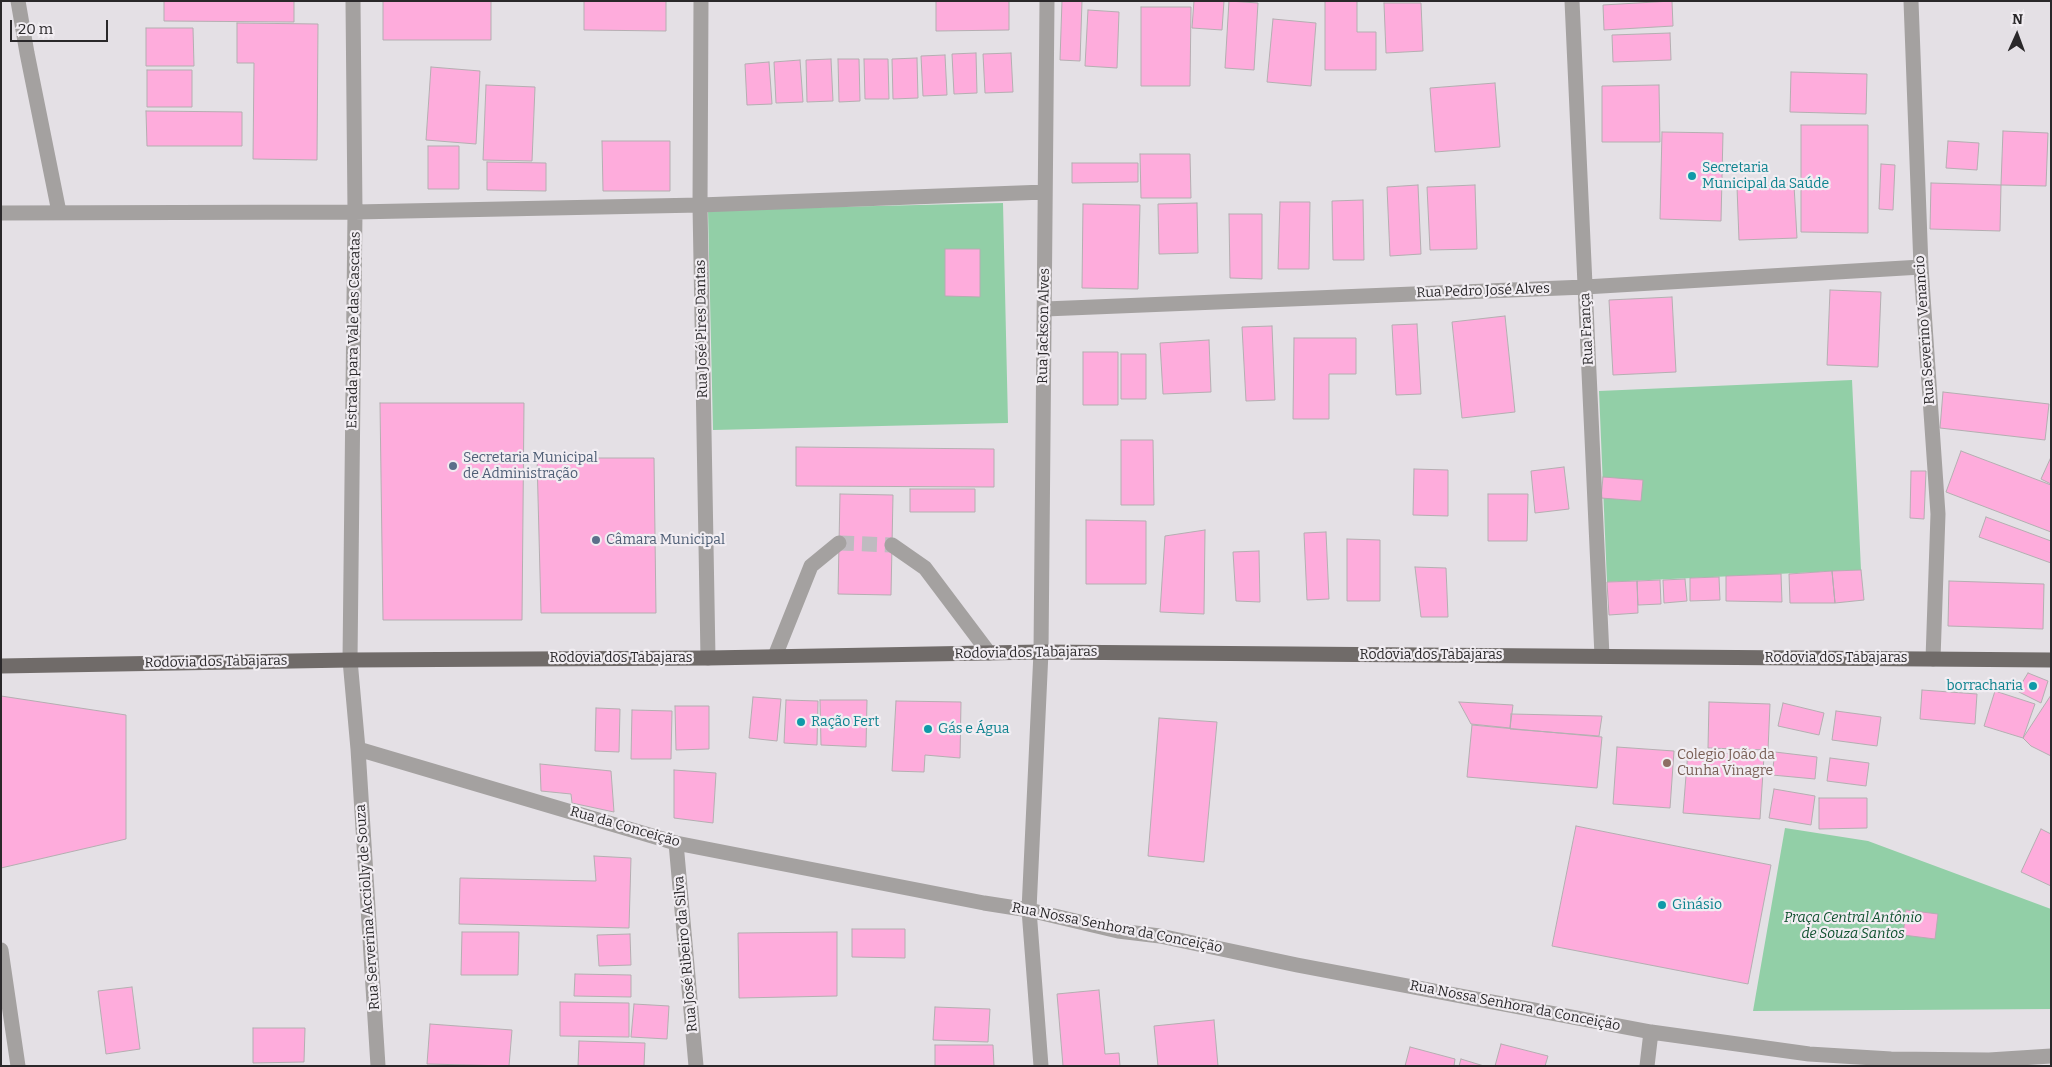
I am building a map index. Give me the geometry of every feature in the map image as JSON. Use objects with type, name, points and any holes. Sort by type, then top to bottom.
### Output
[{"type":"main road","name":"Rodovia dos Tabajaras","points":[[1,666],[350,660],[708,658],[1041,652],[2051,660]]},
{"type":"street","points":[[18,1],[59,212]]},
{"type":"street","name":"Estrada para Vale das Cascatas","points":[[350,660],[355,212],[353,1]]},
{"type":"street","name":"Rua José Pires Dantas","points":[[701,1],[700,205],[708,658]]},
{"type":"street","name":"Rua Jackson Alves","points":[[1041,1066],[1030,910],[1041,652],[1047,1]]},
{"type":"street","name":"Rua França","points":[[1572,1],[1602,656]]},
{"type":"street","name":"Rua Severino Venancio","points":[[1912,1],[1920,267],[1938,514],[1932,659]]},
{"type":"street","points":[[1,213],[355,212],[700,205],[1045,192]]},
{"type":"street","name":"Rua Pedro José Alves","points":[[1044,309],[1585,287],[1920,267]]},
{"type":"street","points":[[775,656],[811,566],[839,543]]},
{"type":"street","points":[[892,545],[925,568],[989,653]]},
{"type":"street","points":[[350,660],[358,749]]},
{"type":"street","name":"Rua da Conceição","points":[[358,749],[676,843],[984,903]]},
{"type":"street","name":"Rua Serverina Acciolly de Souza","points":[[358,749],[378,1066]]},
{"type":"street","name":"Rua José Ribeiro da Silva","points":[[676,843],[696,1066]]},
{"type":"street","name":"Rua Nossa Senhora da Conceição","points":[[984,903],[1030,910],[1118,931],[1160,936],[1298,965],[1651,1032],[1809,1054],[1854,1057],[1989,1060],[2051,1056]]},
{"type":"street","points":[[1,950],[18,1066]]},
{"type":"street","points":[[1647,1066],[1651,1032]]},
{"type":"green space","points":[[1003,203],[1008,423],[713,430],[708,210]]},
{"type":"green space","points":[[1852,380],[1861,570],[1607,582],[1599,391]]},
{"type":"green space","name":"Praça Central Antônio de Souza Santos","points":[[1785,828],[1868,841],[2051,909],[2051,1009],[1753,1011]]},
{"type":"building","points":[[164,1],[294,1],[294,22],[164,21]]},
{"type":"building","points":[[383,1],[491,1],[491,40],[383,40]]},
{"type":"building","points":[[584,1],[666,1],[666,31],[584,30]]},
{"type":"building","points":[[936,1],[1009,1],[1009,30],[936,31]]},
{"type":"building","points":[[1062,1],[1082,1],[1080,61],[1060,60]]},
{"type":"building","points":[[1194,1],[1224,1],[1222,30],[1192,28]]},
{"type":"building","points":[[1229,1],[1258,3],[1254,70],[1225,68]]},
{"type":"building","points":[[1325,1],[1357,1],[1357,32],[1376,32],[1376,70],[1325,70]]},
{"type":"building","points":[[1672,1],[1673,26],[1604,30],[1603,5]]},
{"type":"building","points":[[1384,3],[1421,3],[1423,51],[1386,53]]},
{"type":"building","points":[[1141,7],[1191,7],[1190,86],[1141,86]]},
{"type":"building","points":[[1088,10],[1119,12],[1117,68],[1085,66]]},
{"type":"building","points":[[1273,19],[1316,23],[1311,86],[1267,82]]},
{"type":"building","points":[[237,23],[318,24],[317,160],[253,159],[254,63],[237,63]]},
{"type":"building","points":[[146,28],[193,28],[194,66],[146,66]]},
{"type":"building","points":[[1670,33],[1671,60],[1613,62],[1612,35]]},
{"type":"building","points":[[976,53],[977,93],[954,94],[952,54]]},
{"type":"building","points":[[1011,53],[1013,92],[985,93],[983,54]]},
{"type":"building","points":[[945,55],[947,95],[923,96],[921,56]]},
{"type":"building","points":[[917,58],[918,98],[893,99],[892,59]]},
{"type":"building","points":[[831,59],[833,101],[807,102],[806,60]]},
{"type":"building","points":[[838,59],[859,59],[860,101],[839,102]]},
{"type":"building","points":[[864,59],[888,59],[889,99],[865,99]]},
{"type":"building","points":[[800,60],[803,102],[776,103],[774,62]]},
{"type":"building","points":[[769,62],[772,104],[747,105],[745,64]]},
{"type":"building","points":[[431,67],[480,71],[476,144],[426,140]]},
{"type":"building","points":[[147,70],[192,70],[192,107],[147,107]]},
{"type":"building","points":[[1791,72],[1867,74],[1866,114],[1790,112]]},
{"type":"building","points":[[1495,83],[1500,147],[1435,152],[1430,88]]},
{"type":"building","points":[[486,85],[535,87],[532,161],[483,160]]},
{"type":"building","points":[[1659,85],[1660,142],[1602,142],[1602,86]]},
{"type":"building","points":[[146,111],[242,112],[242,146],[147,146]]},
{"type":"building","points":[[1801,125],[1868,125],[1868,233],[1801,232]]},
{"type":"building","points":[[2003,131],[2048,133],[2046,186],[2001,185]]},
{"type":"building","name":"Secretaria Municipal da Saúde","points":[[1662,132],[1723,133],[1721,221],[1660,219]]},
{"type":"building","points":[[602,141],[670,141],[670,191],[603,191]]},
{"type":"building","points":[[1948,141],[1979,143],[1977,170],[1946,168]]},
{"type":"building","points":[[428,146],[459,146],[459,189],[428,189]]},
{"type":"building","points":[[1140,154],[1190,154],[1191,198],[1141,198]]},
{"type":"building","points":[[487,162],[546,163],[546,191],[487,190]]},
{"type":"building","points":[[1072,163],[1138,163],[1138,182],[1072,183]]},
{"type":"building","points":[[1881,164],[1895,165],[1893,210],[1879,209]]},
{"type":"building","points":[[1931,183],[2001,185],[2000,231],[1930,229]]},
{"type":"building","points":[[1418,185],[1421,254],[1390,256],[1387,187]]},
{"type":"building","points":[[1475,185],[1477,249],[1430,250],[1427,187]]},
{"type":"building","points":[[1794,185],[1797,238],[1739,240],[1737,187]]},
{"type":"building","points":[[1363,200],[1364,260],[1333,260],[1332,201]]},
{"type":"building","points":[[1280,202],[1310,202],[1309,269],[1278,269]]},
{"type":"building","points":[[1197,203],[1198,253],[1159,254],[1158,204]]},
{"type":"building","points":[[1083,204],[1140,205],[1138,289],[1082,288]]},
{"type":"building","points":[[1229,214],[1262,214],[1262,279],[1230,278]]},
{"type":"building","points":[[945,249],[980,249],[980,297],[945,296]]},
{"type":"building","points":[[1830,290],[1881,292],[1878,367],[1827,365]]},
{"type":"building","points":[[1672,297],[1676,372],[1613,375],[1609,300]]},
{"type":"building","points":[[1505,316],[1515,412],[1462,418],[1452,322]]},
{"type":"building","points":[[1417,324],[1421,394],[1396,395],[1392,325]]},
{"type":"building","points":[[1272,326],[1275,400],[1246,401],[1242,327]]},
{"type":"building","points":[[1294,338],[1356,338],[1356,374],[1329,374],[1329,419],[1293,419]]},
{"type":"building","points":[[1209,340],[1211,392],[1163,394],[1160,343]]},
{"type":"building","points":[[1083,352],[1118,352],[1118,405],[1083,405]]},
{"type":"building","points":[[1121,354],[1146,354],[1146,399],[1121,399]]},
{"type":"building","points":[[1943,392],[2049,404],[2045,440],[1940,428]]},
{"type":"building","name":"Secretaria Municipal de Administração","points":[[380,403],[524,403],[522,620],[383,620]]},
{"type":"building","points":[[1121,440],[1153,440],[1154,505],[1121,505]]},
{"type":"building","points":[[796,447],[994,449],[994,487],[796,486]]},
{"type":"building","points":[[1961,451],[2051,485],[2051,532],[1946,492]]},
{"type":"building","points":[[2051,457],[2051,484],[2041,479]]},
{"type":"building","name":"Câmara Municipal","points":[[537,458],[654,458],[656,613],[541,613]]},
{"type":"building","points":[[1564,467],[1569,509],[1535,513],[1531,471]]},
{"type":"building","points":[[1414,469],[1448,470],[1448,516],[1413,515]]},
{"type":"building","points":[[1911,471],[1926,471],[1924,519],[1910,518]]},
{"type":"building","points":[[1603,477],[1643,480],[1641,501],[1601,498]]},
{"type":"building","points":[[910,489],[975,489],[975,512],[910,512]]},
{"type":"building","points":[[840,494],[893,495],[891,595],[838,594]]},
{"type":"building","points":[[1488,494],[1528,494],[1527,541],[1488,541]]},
{"type":"building","points":[[1986,517],[2051,541],[2051,563],[1979,537]]},
{"type":"building","points":[[1086,520],[1146,521],[1146,584],[1086,584]]},
{"type":"building","points":[[1205,530],[1204,614],[1160,612],[1165,536]]},
{"type":"building","points":[[1326,532],[1329,599],[1307,600],[1304,533]]},
{"type":"building","points":[[1347,539],[1380,540],[1380,601],[1347,601]]},
{"type":"building","points":[[1259,551],[1260,602],[1236,601],[1233,552]]},
{"type":"building","points":[[1415,567],[1446,568],[1448,617],[1421,617]]},
{"type":"building","points":[[1861,570],[1864,600],[1835,603],[1832,571]]},
{"type":"building","points":[[1832,571],[1835,603],[1790,603],[1789,574]]},
{"type":"building","points":[[1781,574],[1782,602],[1726,601],[1726,576]]},
{"type":"building","points":[[1719,577],[1720,600],[1690,601],[1690,578]]},
{"type":"building","points":[[1685,579],[1687,601],[1664,603],[1663,580]]},
{"type":"building","points":[[1660,580],[1661,604],[1638,605],[1637,581]]},
{"type":"building","points":[[1637,581],[1638,613],[1609,615],[1607,582]]},
{"type":"building","points":[[1949,581],[2044,584],[2043,629],[1948,626]]},
{"type":"building","name":"borracharia","points":[[2028,673],[2048,681],[2041,703],[2017,691]]},
{"type":"building","points":[[1922,690],[1977,694],[1975,724],[1920,719]]},
{"type":"building","points":[[1995,691],[2035,704],[2023,738],[1984,726]]},
{"type":"building","points":[[2051,695],[2051,756],[2031,746],[2023,738]]},
{"type":"building","points":[[1,696],[126,715],[126,839],[1,868]]},
{"type":"building","points":[[753,697],[781,699],[777,741],[749,738]]},
{"type":"building","name":"Ração Fert","points":[[786,700],[818,701],[817,745],[784,743]]},
{"type":"building","points":[[820,700],[867,700],[866,747],[821,745]]},
{"type":"building","name":"Gás e Água","points":[[896,701],[961,702],[960,758],[925,755],[924,772],[892,771]]},
{"type":"building","points":[[1459,702],[1513,705],[1510,728],[1471,724]]},
{"type":"building","points":[[1709,702],[1770,704],[1768,750],[1708,748]]},
{"type":"building","points":[[1783,703],[1824,713],[1819,735],[1778,726]]},
{"type":"building","points":[[675,706],[709,706],[709,749],[676,750]]},
{"type":"building","points":[[596,708],[620,709],[619,752],[595,751]]},
{"type":"building","points":[[632,710],[672,711],[671,759],[631,759]]},
{"type":"building","points":[[1836,711],[1881,717],[1877,746],[1832,740]]},
{"type":"building","points":[[1511,714],[1602,716],[1599,736],[1510,729]]},
{"type":"building","points":[[1159,718],[1217,722],[1204,862],[1148,856]]},
{"type":"building","points":[[1472,725],[1602,737],[1597,788],[1467,777]]},
{"type":"building","points":[[1617,747],[1674,751],[1670,808],[1613,804]]},
{"type":"building","points":[[1688,751],[1764,756],[1760,819],[1683,813]]},
{"type":"building","points":[[1775,752],[1817,757],[1815,779],[1772,775]]},
{"type":"building","points":[[1830,758],[1869,763],[1866,786],[1827,781]]},
{"type":"building","points":[[540,764],[611,771],[614,812],[572,803],[571,794],[541,791]]},
{"type":"building","points":[[674,770],[716,773],[713,823],[674,818]]},
{"type":"building","points":[[1774,789],[1815,796],[1811,825],[1769,818]]},
{"type":"building","points":[[1819,798],[1867,798],[1867,828],[1819,829]]},
{"type":"building","name":"Ginásio","points":[[1576,826],[1771,865],[1748,984],[1552,946]]},
{"type":"building","points":[[2041,829],[2051,834],[2051,886],[2021,872]]},
{"type":"building","points":[[594,856],[631,858],[629,928],[459,924],[460,878],[596,881]]},
{"type":"building","points":[[1906,910],[1938,914],[1935,939],[1903,935]]},
{"type":"building","points":[[852,929],[905,929],[905,958],[852,957]]},
{"type":"building","points":[[462,932],[519,932],[518,975],[461,975]]},
{"type":"building","points":[[837,932],[837,996],[739,998],[738,933]]},
{"type":"building","points":[[630,934],[631,965],[599,966],[597,935]]},
{"type":"building","points":[[575,974],[631,975],[631,997],[574,996]]},
{"type":"building","points":[[132,987],[140,1049],[106,1054],[98,991]]},
{"type":"building","points":[[1099,990],[1105,1054],[1119,1053],[1120,1066],[1063,1066],[1057,994]]},
{"type":"building","points":[[560,1002],[629,1003],[629,1037],[560,1036]]},
{"type":"building","points":[[634,1004],[669,1006],[667,1039],[631,1037]]},
{"type":"building","points":[[935,1007],[990,1009],[988,1042],[933,1040]]},
{"type":"building","points":[[1214,1020],[1218,1066],[1158,1066],[1154,1026]]},
{"type":"building","points":[[430,1024],[512,1030],[509,1066],[427,1064]]},
{"type":"building","points":[[253,1028],[305,1028],[304,1062],[253,1063]]},
{"type":"building","points":[[579,1041],[645,1043],[644,1066],[578,1066]]},
{"type":"building","points":[[1501,1044],[1548,1056],[1545,1066],[1495,1066]]},
{"type":"building","points":[[935,1045],[993,1045],[994,1066],[935,1066]]},
{"type":"building","points":[[1410,1047],[1455,1059],[1454,1066],[1405,1066]]},
{"type":"building","points":[[1461,1059],[1484,1066],[1459,1066]]},
{"type":"tunnel","points":[[839,543],[892,545]]},
{"type":"place","name":"Secretaria Municipal da Saúde","points":[[1692,176]]},
{"type":"place","name":"Secretaria Municipal de Administração","points":[[453,466]]},
{"type":"place","name":"Câmara Municipal","points":[[596,540]]},
{"type":"place","name":"borracharia","points":[[2033,686]]},
{"type":"place","name":"Ração Fert","points":[[801,722]]},
{"type":"place","name":"Gás e Água","points":[[928,729]]},
{"type":"place","name":"Colegio João da Cunha Vinagre","points":[[1667,763]]},
{"type":"place","name":"Ginásio","points":[[1662,905]]}]
